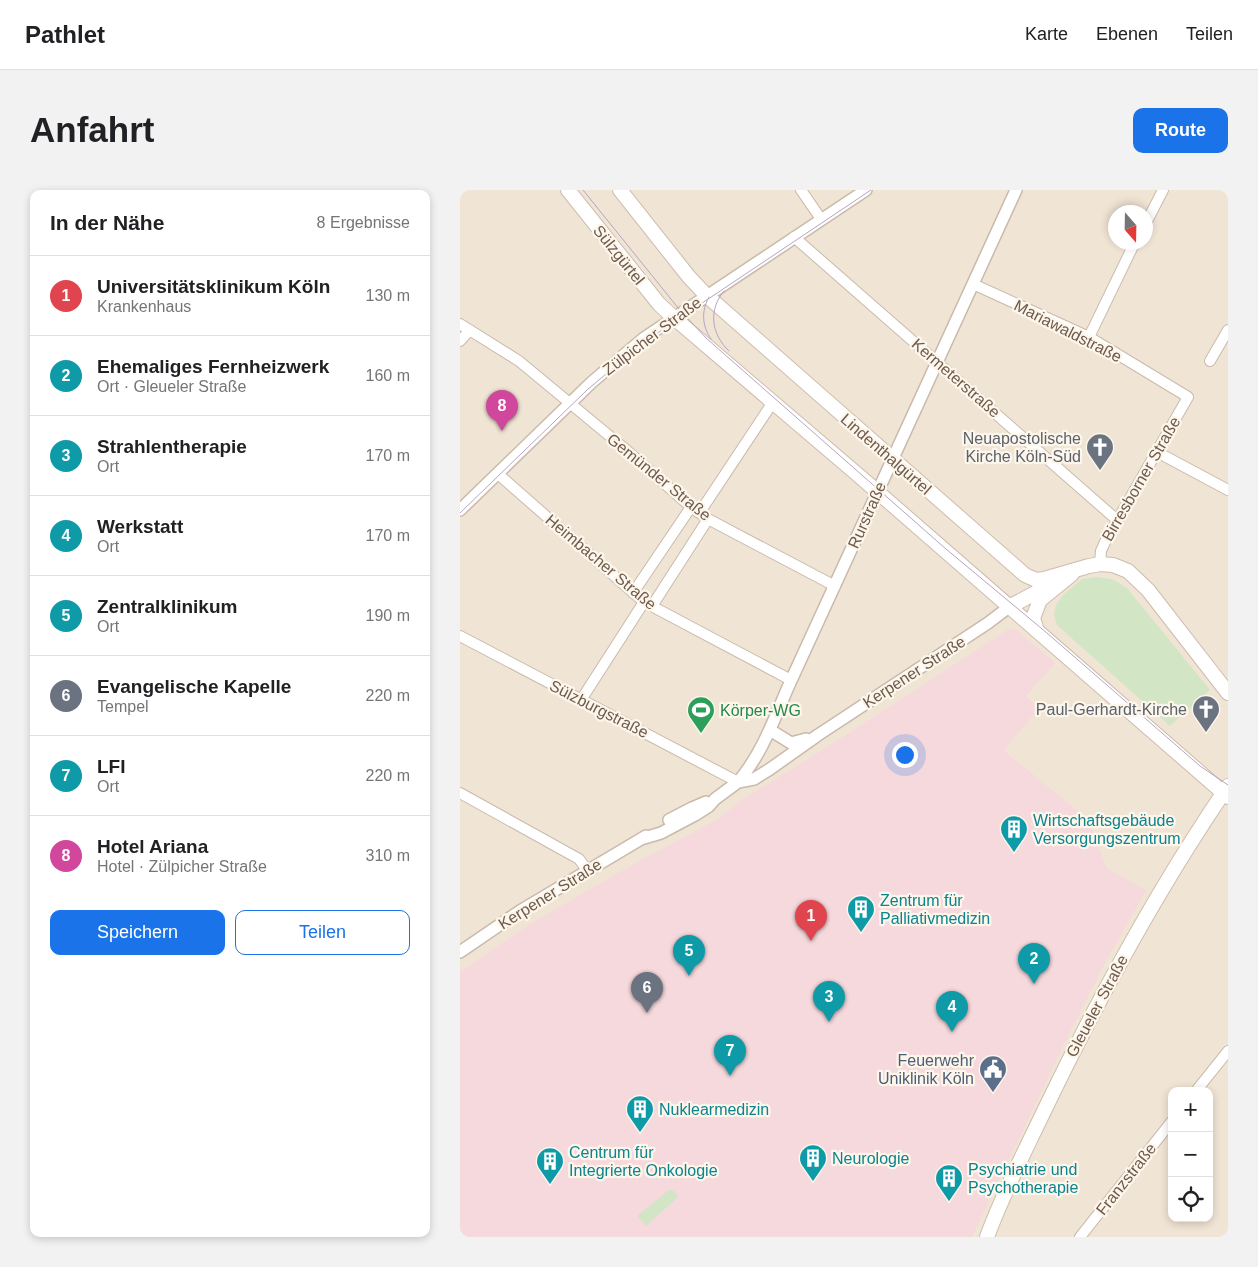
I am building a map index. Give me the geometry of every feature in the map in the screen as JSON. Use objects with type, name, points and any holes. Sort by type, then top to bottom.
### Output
[{"type":"main road","name":"Sülzgürtel","points":[[568,190],[659,304],[673,317]]},
{"type":"main road","points":[[620,190],[706,295]]},
{"type":"main road","name":"Lindenthalgürtel","points":[[706,295],[1031,579],[1044,579],[1100,564],[1113,565],[1128,571],[1148,590],[1228,693]]},
{"type":"main road","name":"Lindenthalgürtel","points":[[673,317],[877,491],[1036,631],[1226,792]]},
{"type":"main road","name":"Lindenthalgürtel","points":[[1009,607],[1079,569]]},
{"type":"main road","name":"Lindenthalgürtel","points":[[1036,631],[1033,618],[1040,600],[1079,569]]},
{"type":"main road","name":"Gleueler Straße","points":[[990,1235],[1066,1065],[1119,963],[1170,875],[1226,792]]},
{"type":"street","points":[[801,190],[822,219]]},
{"type":"street","name":"Zülpicher Straße","points":[[460,510],[569,402],[644,338],[866,190]]},
{"type":"street","name":"Rurstraße","points":[[738,782],[750,768],[770,730],[877,491],[1016,190]]},
{"type":"street","points":[[1153,210],[1164,190]]},
{"type":"street","name":"Kermeterstraße","points":[[794,238],[1117,520]]},
{"type":"street","points":[[1088,337],[1131,250]]},
{"type":"street","name":"Mariawaldstraße","points":[[973,284],[1088,337],[1188,396]]},
{"type":"street","name":"Gemünder Straße","points":[[460,324],[519,361],[708,519],[835,586]]},
{"type":"street","points":[[460,342],[470,330]]},
{"type":"street","points":[[1210,361],[1228,330]]},
{"type":"street","name":"Birresborner Straße","points":[[1100,564],[1101,551],[1117,520],[1188,396]]},
{"type":"street","points":[[633,593],[773,402]]},
{"type":"street","points":[[1157,452],[1228,490]]},
{"type":"street","name":"Heimbacher Straße","points":[[498,474],[633,593],[648,604],[791,680]]},
{"type":"street","points":[[582,700],[708,519]]},
{"type":"street","name":"Kerpener Straße","points":[[460,952],[520,911],[587,870],[641,840],[660,833],[695,815],[738,782],[754,779],[988,623],[1009,607]]},
{"type":"street","name":"Sülzburgstraße","points":[[460,636],[738,782]]},
{"type":"street","name":"Kerpener Straße","points":[[770,730],[791,743],[818,735]]},
{"type":"street","points":[[460,793],[579,859],[587,870]]},
{"type":"street","points":[[1199,1087],[1228,1051]]},
{"type":"street","name":"Franzstraße","points":[[1080,1237],[1168,1126]]},
{"type":"shaded area","points":[[460,190],[1228,190],[1228,1237],[460,1237]]},
{"type":"shaded area","points":[[1009,629],[1016,629],[1055,663],[1026,696],[1039,709],[1004,751],[1088,819],[1107,869],[1146,891],[1107,959],[1064,1044],[972,1237],[460,1237],[460,972],[530,924],[623,870],[718,819],[741,800],[821,751]]},
{"type":"green space","points":[[1097,577],[1112,579],[1127,588],[1210,690],[1170,726],[1057,625],[1054,615],[1056,605],[1063,595],[1082,579]]},
{"type":"green space","points":[[669,1190],[674,1191],[678,1197],[646,1226],[637,1216]]},
{"type":"tram line","points":[[583,190],[679,309],[706,338],[946,549],[1047,633],[1200,766],[1228,785]]},
{"type":"tram line","points":[[460,513],[587,390],[644,342],[871,190]]},
{"type":"tram line","points":[[724,291],[716,306],[714,322],[718,337],[729,351]]},
{"type":"tram line","points":[[709,297],[706,302],[704,324],[711,339]]},
{"type":"place","name":"Hotel Ariana","points":[[502,431]]},
{"type":"place","name":"Neuapostolische Kirche Köln-Süd","points":[[1100,471]]},
{"type":"place","name":"Paul-Gerhardt-Kirche","points":[[1206,733]]},
{"type":"place","name":"Körper-WG","points":[[701,734]]},
{"type":"place","name":"Wirtschaftsgebäude Versorgungszentrum","points":[[1014,853]]},
{"type":"place","name":"Zentrum für Palliativmedizin","points":[[861,933]]},
{"type":"place","name":"Universitätsklinikum Köln","points":[[811,941]]},
{"type":"place","name":"Zentralklinikum","points":[[689,976]]},
{"type":"place","name":"Ehemaliges Fernheizwerk","points":[[1034,984]]},
{"type":"place","name":"Evangelische Kapelle","points":[[647,1013]]},
{"type":"place","name":"Strahlentherapie","points":[[829,1022]]},
{"type":"place","name":"Werkstatt","points":[[952,1032]]},
{"type":"place","name":"LFI","points":[[730,1076]]},
{"type":"place","name":"Feuerwehr Uniklinik Köln","points":[[993,1093]]},
{"type":"place","name":"Nuklearmedizin","points":[[640,1133]]},
{"type":"place","name":"Neurologie","points":[[813,1182]]},
{"type":"place","name":"Centrum für Integrierte Onkologie","points":[[550,1185]]},
{"type":"place","name":"Psychiatrie und Psychotherapie","points":[[949,1202]]}]
